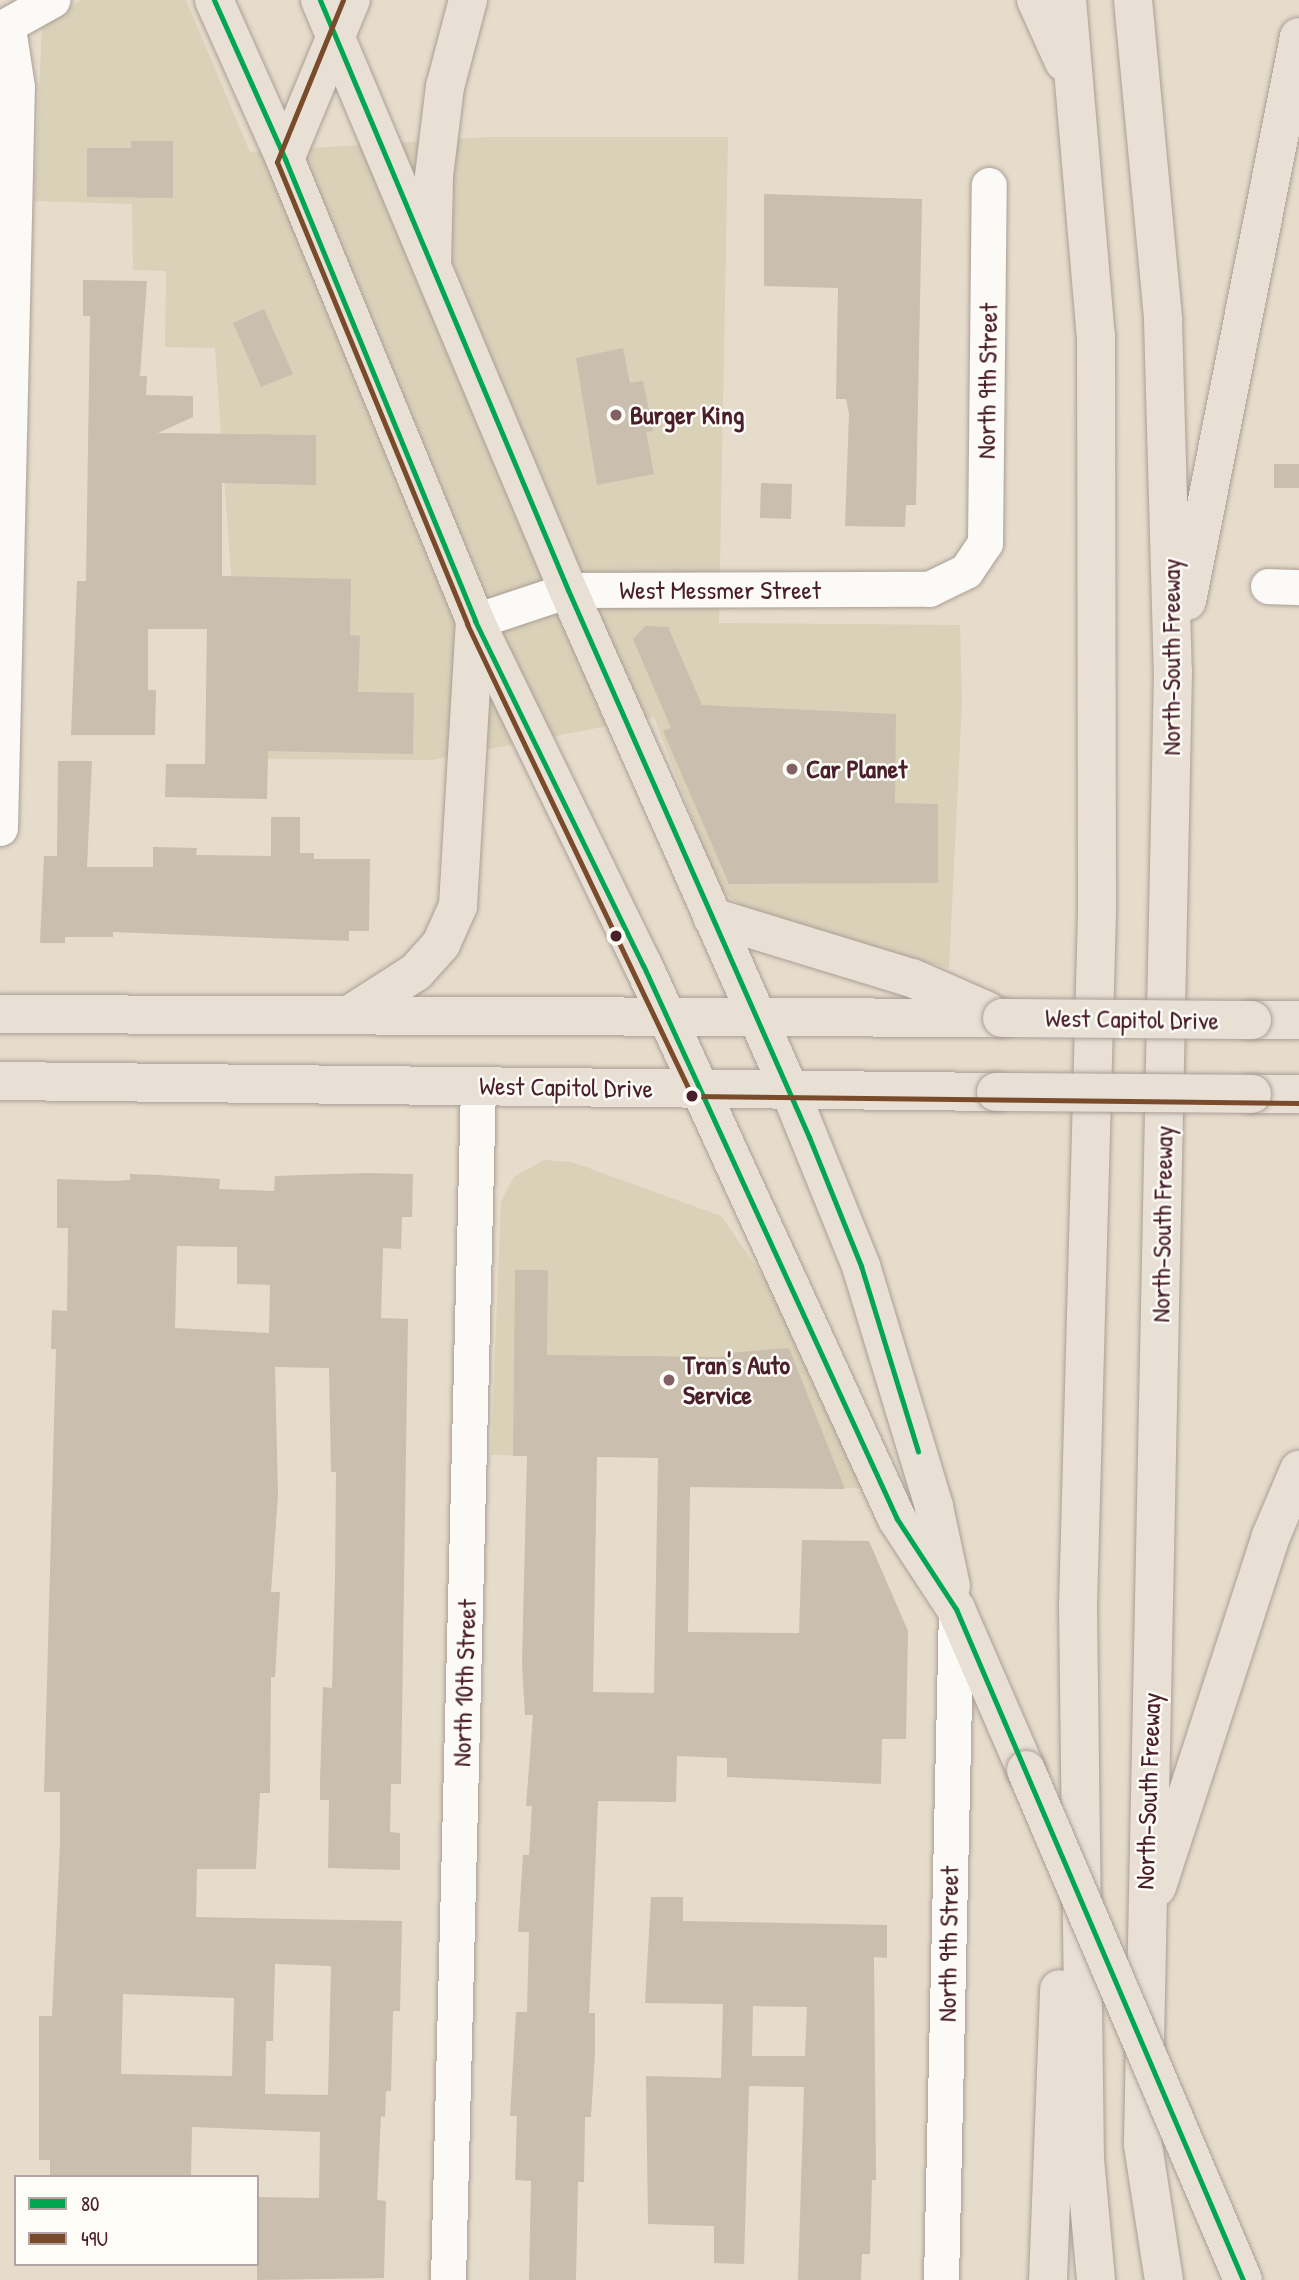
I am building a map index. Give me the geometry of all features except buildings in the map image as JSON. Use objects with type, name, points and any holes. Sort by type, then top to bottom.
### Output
[{"type":"main road","points":[[214,0],[285,159],[475,621],[667,1017],[897,1519],[956,1609],[1243,2280]]},
{"type":"main road","points":[[320,0],[568,590],[790,1091],[884,1335],[934,1507],[956,1609]]},
{"type":"main road","points":[[285,159],[351,0]]},
{"type":"main road","points":[[432,265],[434,176],[445,87],[468,0]]},
{"type":"main road","points":[[1035,0],[1078,92]]},
{"type":"main road","points":[[1048,2280],[1078,1605],[1097,871],[1096,335],[1078,92],[1068,0]]},
{"type":"main road","name":"North-South Freeway","points":[[1132,0],[1163,320],[1174,671],[1144,1925],[1143,2146],[1164,2280]]},
{"type":"main road","points":[[1174,671],[1299,37]]},
{"type":"main road","points":[[349,1015],[416,972],[442,944],[458,906],[475,621]]},
{"type":"main road","points":[[712,917],[912,978],[1002,1018]]},
{"type":"main road","name":"West Capitol Drive","points":[[0,1014],[1299,1020]]},
{"type":"main road","name":"West Capitol Drive","points":[[0,1081],[1299,1094]]},
{"type":"main road","points":[[1144,1925],[1272,1536],[1299,1471]]},
{"type":"main road","points":[[1078,1605],[1084,2159],[1096,2280]]},
{"type":"street","points":[[0,828],[18,87],[4,29],[52,0]]},
{"type":"street","name":"North 9th Street","points":[[966,571],[985,542],[989,185]]},
{"type":"street","name":"West Messmer Street","points":[[475,621],[568,590],[929,589],[966,571]]},
{"type":"street","name":"North 10th Street","points":[[447,2280],[478,1085]]},
{"type":"street","name":"North 9th Street","points":[[941,2280],[956,1609]]},
{"type":"shaded area","points":[[81,0],[186,0],[250,152],[487,137],[728,137],[719,623],[960,625],[962,703],[949,968],[843,942],[750,911],[719,890],[654,717],[432,760],[244,759],[215,348],[165,347],[166,271],[133,270],[132,204],[34,201],[42,27]]},
{"type":"shaded area","points":[[544,1160],[572,1162],[721,1216],[779,1299],[863,1488],[725,1487],[725,1458],[491,1455],[501,1201],[514,1177]]},
{"type":"transit line","name":"80","points":[[214,0],[285,159],[475,621],[643,965],[897,1519],[956,1609],[1243,2280]]},
{"type":"transit line","name":"80","points":[[320,0],[568,590],[809,1137],[861,1266],[918,1451]]},
{"type":"transit line","name":"49U","points":[[343,0],[277,162],[467,624],[692,1096],[1299,1103]]},
{"type":"place","name":"Burger King","points":[[616,415]]},
{"type":"place","name":"Car Planet","points":[[792,769]]},
{"type":"place","name":"Tran's Auto Service","points":[[669,1380]]}]
